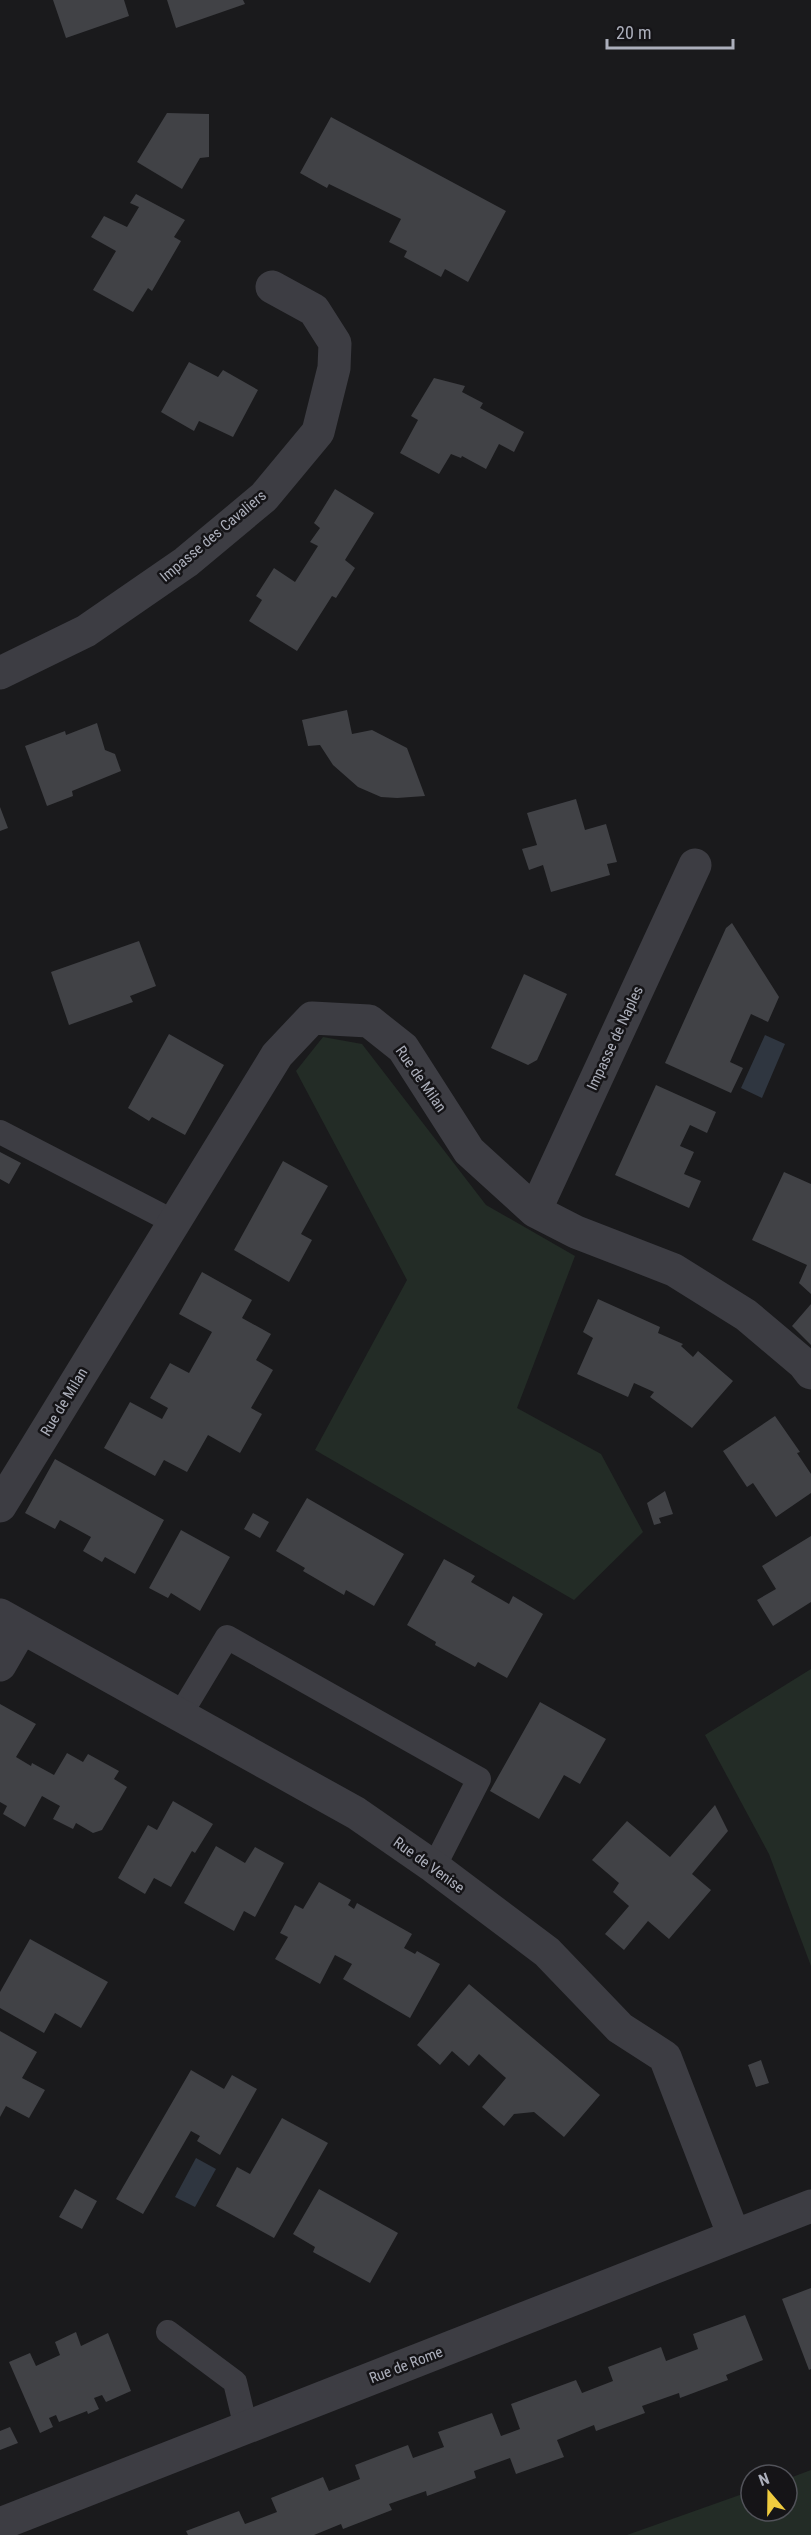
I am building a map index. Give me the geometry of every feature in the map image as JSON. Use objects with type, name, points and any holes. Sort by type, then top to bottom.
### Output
[{"type":"street","name":"Impasse des Cavaliers","points":[[0,674],[86,631],[186,562],[264,497],[318,432],[334,368],[335,343],[314,310],[272,287]]},
{"type":"street","name":"Impasse de Naples","points":[[535,1211],[695,865]]},
{"type":"street","name":"Rue de Milan","points":[[0,1506],[277,1055],[312,1018],[369,1021],[403,1048],[469,1152],[535,1211],[576,1232],[674,1270],[746,1315],[804,1364],[811,1373]]},
{"type":"street","points":[[0,1665],[11,1621]]},
{"type":"street","name":"Rue de Venise","points":[[11,1621],[356,1813],[434,1867],[547,1952],[620,2028],[665,2057],[734,2236]]},
{"type":"street","name":"Rue de Rome","points":[[0,2524],[811,2206]]},
{"type":"lane","points":[[0,1132],[174,1222]]},
{"type":"lane","points":[[180,1715],[227,1637],[479,1779],[434,1867]]},
{"type":"lane","points":[[168,2332],[235,2382],[246,2428]]},
{"type":"shaded area","points":[[765,1035],[785,1044],[762,1098],[741,1088]]},
{"type":"shaded area","points":[[323,1037],[362,1044],[486,1205],[575,1256],[517,1408],[601,1454],[643,1532],[574,1600],[315,1450],[407,1280],[296,1071]]},
{"type":"shaded area","points":[[811,1669],[811,1966],[769,1854],[705,1735]]},
{"type":"shaded area","points":[[196,2158],[216,2169],[195,2207],[175,2197]]},
{"type":"shaded area","points":[[811,2470],[811,2535],[627,2535],[739,2495],[739,2523],[799,2523],[799,2474]]},
{"type":"building","points":[[53,0],[124,0],[129,16],[66,38]]},
{"type":"building","points":[[167,0],[243,0],[245,4],[176,28]]},
{"type":"building","points":[[167,113],[209,114],[209,157],[200,158],[182,189],[137,162]]},
{"type":"building","points":[[331,117],[506,211],[468,282],[445,269],[441,277],[404,257],[407,251],[389,242],[401,219],[329,184],[327,188],[300,173]]},
{"type":"building","points":[[136,194],[185,220],[174,237],[181,241],[152,291],[148,288],[133,312],[93,290],[116,251],[91,237],[104,216],[127,227],[139,207],[130,203]]},
{"type":"building","points":[[189,362],[218,377],[223,370],[258,390],[233,437],[199,421],[194,431],[161,412]]},
{"type":"building","points":[[434,378],[465,386],[462,392],[483,403],[480,408],[524,432],[514,452],[499,444],[486,469],[462,456],[461,458],[451,454],[439,474],[400,453],[418,420],[411,416]]},
{"type":"building","points":[[335,489],[374,513],[345,560],[355,568],[336,598],[332,596],[297,651],[249,621],[262,600],[256,596],[274,568],[295,582],[318,546],[310,542],[320,528],[314,523]]},
{"type":"building","points":[[347,710],[352,734],[372,730],[407,748],[425,796],[381,797],[358,787],[333,765],[320,745],[308,746],[302,720]]},
{"type":"building","points":[[97,723],[105,750],[115,754],[121,771],[72,791],[73,796],[47,806],[25,746],[65,731],[66,735]]},
{"type":"building","points":[[576,799],[585,830],[606,824],[617,862],[607,864],[610,875],[551,892],[543,865],[529,870],[522,849],[537,845],[527,813]]},
{"type":"building","points":[[0,807],[8,828],[0,831]]},
{"type":"building","points":[[732,923],[779,997],[768,1022],[751,1014],[730,1062],[743,1068],[731,1093],[665,1063],[726,928]]},
{"type":"building","points":[[139,941],[156,986],[130,996],[133,1002],[69,1025],[51,972]]},
{"type":"building","points":[[524,974],[567,994],[537,1060],[528,1065],[491,1048]]},
{"type":"building","points":[[169,1034],[224,1065],[185,1135],[152,1117],[149,1121],[128,1108]]},
{"type":"building","points":[[656,1085],[716,1112],[707,1133],[690,1125],[680,1146],[694,1152],[684,1174],[701,1181],[689,1208],[615,1175]]},
{"type":"building","points":[[0,1152],[21,1163],[9,1184],[0,1179]]},
{"type":"building","points":[[283,1161],[328,1186],[301,1234],[312,1240],[289,1282],[234,1250]]},
{"type":"building","points":[[784,1172],[811,1184],[811,1294],[799,1283],[807,1265],[752,1240]]},
{"type":"building","points":[[202,1272],[252,1300],[242,1318],[271,1334],[256,1360],[273,1370],[251,1408],[262,1414],[240,1453],[208,1435],[187,1472],[164,1460],[155,1476],[104,1448],[130,1402],[162,1419],[168,1408],[150,1398],[170,1363],[189,1373],[212,1332],[179,1314]]},
{"type":"building","points":[[598,1299],[660,1327],[658,1333],[683,1344],[681,1346],[693,1357],[698,1351],[733,1381],[692,1428],[650,1397],[654,1392],[634,1383],[628,1397],[577,1374],[593,1338],[583,1332]]},
{"type":"building","points":[[811,1304],[811,1345],[792,1326]]},
{"type":"building","points":[[775,1416],[800,1452],[797,1453],[811,1474],[811,1493],[776,1517],[753,1483],[747,1487],[723,1451]]},
{"type":"building","points":[[55,1459],[164,1520],[135,1574],[105,1557],[102,1562],[83,1551],[91,1537],[60,1520],[55,1529],[25,1513]]},
{"type":"building","points":[[665,1491],[673,1514],[659,1518],[661,1523],[654,1525],[647,1503]]},
{"type":"building","points":[[307,1498],[404,1554],[374,1606],[346,1590],[344,1595],[303,1571],[305,1568],[276,1551]]},
{"type":"building","points":[[253,1513],[269,1522],[260,1538],[244,1529]]},
{"type":"building","points":[[181,1530],[230,1557],[200,1611],[171,1593],[168,1598],[149,1588]]},
{"type":"building","points":[[811,1536],[811,1602],[773,1626],[757,1600],[776,1589],[762,1566]]},
{"type":"building","points":[[444,1559],[475,1576],[471,1582],[509,1604],[513,1596],[543,1614],[507,1678],[478,1662],[475,1667],[435,1645],[436,1642],[407,1625]]},
{"type":"building","points":[[540,1702],[606,1739],[580,1784],[564,1775],[539,1819],[490,1791]]},
{"type":"building","points":[[0,1704],[36,1724],[16,1757],[31,1766],[32,1763],[54,1775],[67,1753],[83,1762],[88,1754],[119,1771],[114,1779],[127,1787],[102,1830],[93,1833],[76,1823],[73,1829],[53,1819],[60,1806],[42,1796],[25,1827],[3,1814],[7,1806],[0,1802]]},
{"type":"building","points":[[173,1801],[213,1824],[195,1853],[192,1851],[171,1887],[154,1878],[145,1894],[118,1878],[148,1825],[157,1830]]},
{"type":"building","points":[[715,1805],[728,1831],[692,1874],[711,1890],[669,1939],[648,1921],[624,1950],[605,1934],[629,1906],[613,1892],[619,1883],[592,1860],[627,1821],[670,1857]]},
{"type":"building","points":[[216,1846],[245,1863],[255,1847],[284,1863],[255,1917],[244,1911],[234,1931],[184,1903]]},
{"type":"building","points":[[319,1882],[351,1900],[348,1905],[354,1909],[357,1903],[412,1934],[404,1948],[415,1954],[417,1951],[440,1964],[410,2018],[343,1979],[352,1964],[335,1955],[320,1984],[275,1959],[288,1937],[280,1933],[295,1905],[303,1909]]},
{"type":"building","points":[[30,1939],[108,1982],[81,2028],[55,2013],[44,2033],[0,2008],[0,1992]]},
{"type":"building","points":[[469,1984],[600,2095],[564,2137],[534,2112],[514,2114],[504,2126],[482,2107],[506,2078],[479,2054],[469,2066],[452,2051],[440,2065],[417,2045]]},
{"type":"building","points":[[0,2031],[37,2052],[22,2078],[45,2090],[29,2118],[6,2106],[0,2117]]},
{"type":"building","points":[[761,2060],[769,2083],[756,2087],[748,2065]]},
{"type":"building","points":[[191,2070],[224,2089],[232,2075],[257,2089],[220,2155],[197,2141],[200,2136],[191,2131],[143,2214],[116,2199]]},
{"type":"building","points":[[282,2118],[328,2143],[274,2238],[216,2206],[237,2167],[250,2174]]},
{"type":"building","points":[[75,2189],[97,2201],[82,2229],[59,2217]]},
{"type":"building","points":[[319,2189],[398,2233],[370,2283],[313,2252],[315,2247],[293,2234]]},
{"type":"building","points":[[811,2288],[811,2369],[809,2370],[782,2299]]},
{"type":"building","points":[[745,2315],[763,2360],[726,2375],[728,2380],[680,2398],[679,2393],[642,2406],[645,2413],[596,2431],[594,2425],[557,2440],[564,2457],[516,2474],[510,2458],[474,2471],[476,2478],[427,2496],[426,2491],[389,2504],[392,2510],[343,2529],[341,2524],[314,2535],[188,2535],[186,2531],[239,2511],[245,2524],[277,2512],[271,2498],[323,2477],[329,2491],[360,2479],[355,2465],[408,2445],[413,2458],[444,2447],[438,2432],[492,2413],[501,2436],[520,2429],[511,2404],[576,2380],[582,2393],[613,2381],[608,2367],[661,2347],[666,2361],[698,2349],[693,2334]]},
{"type":"building","points":[[76,2332],[81,2346],[108,2333],[131,2391],[106,2402],[102,2395],[94,2398],[99,2409],[88,2414],[87,2411],[59,2422],[56,2415],[49,2418],[53,2427],[40,2433],[9,2362],[30,2353],[36,2366],[60,2355],[55,2342]]},
{"type":"building","points":[[10,2427],[18,2443],[0,2450],[0,2431]]}]
